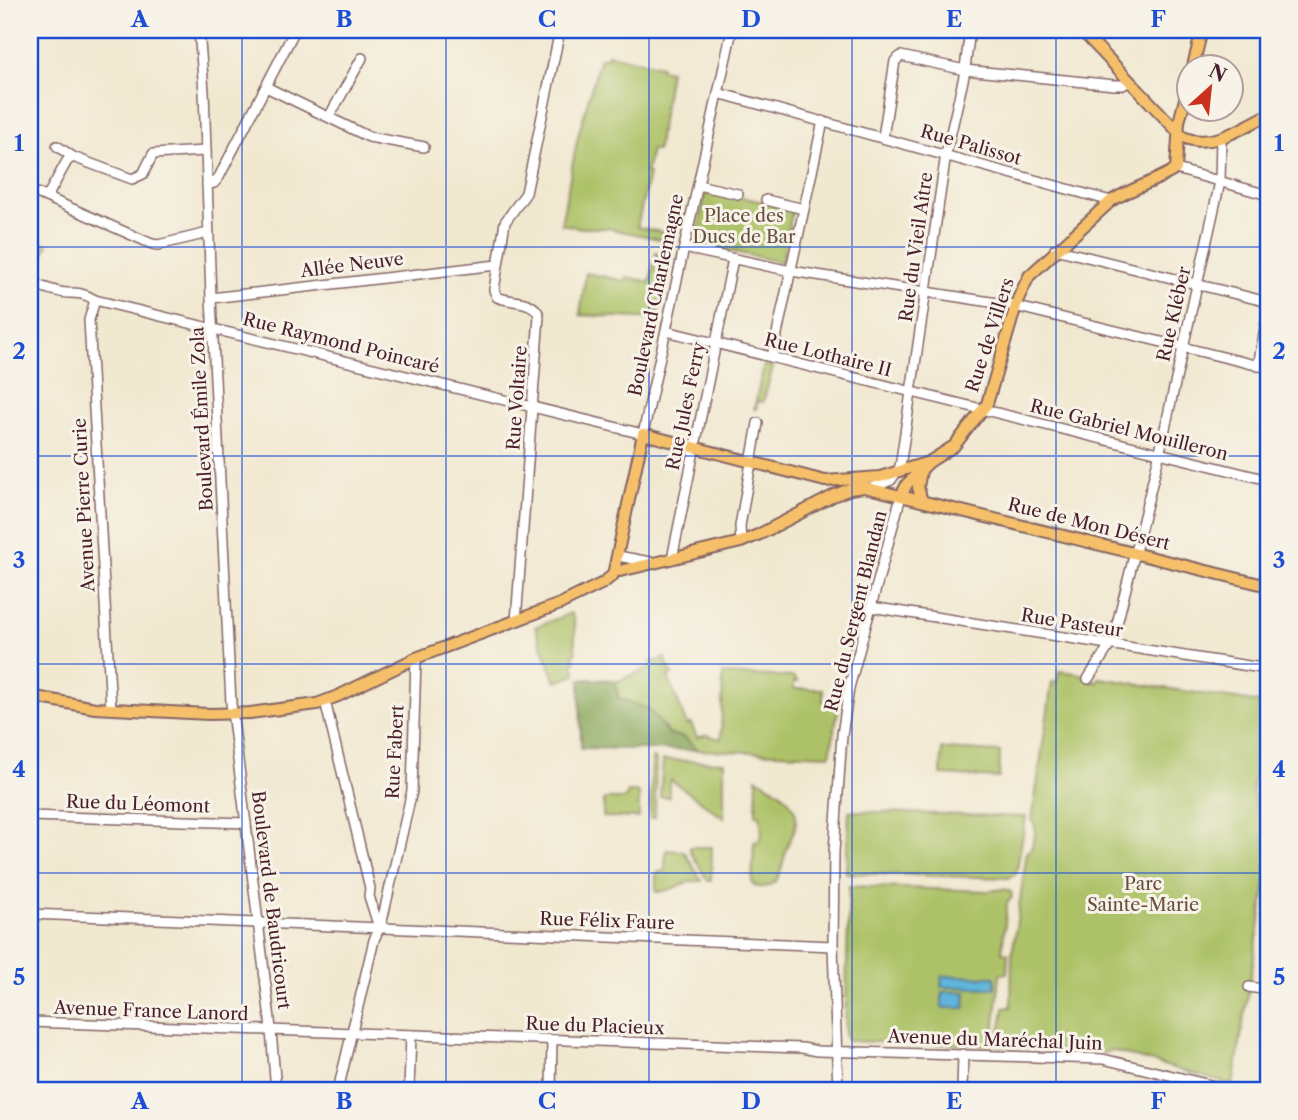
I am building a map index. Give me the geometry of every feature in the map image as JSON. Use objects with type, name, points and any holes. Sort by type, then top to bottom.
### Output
[{"type":"main road","points":[[1081,30],[1178,134],[1196,142],[1210,141],[1268,115]]},
{"type":"main road","points":[[1196,52],[1202,30]]},
{"type":"main road","points":[[1176,169],[1179,122]]},
{"type":"main road","name":"Rue de Villers","points":[[901,496],[907,484],[929,462],[954,446],[987,404],[1016,306],[1028,276],[1111,201],[1176,169]]},
{"type":"main road","points":[[643,434],[825,481],[875,478],[929,462]]},
{"type":"main road","name":"Boulevard Charlemagne","points":[[615,569],[643,434]]},
{"type":"main road","points":[[920,471],[918,487],[922,501]]},
{"type":"main road","name":"Rue de Mon Désert","points":[[825,500],[850,489],[871,488],[1268,586]]},
{"type":"main road","points":[[30,696],[111,709],[232,714],[325,701],[415,658],[560,604],[610,579],[615,569],[620,571],[741,542],[825,500]]},
{"type":"street","name":"Boulevard Émile Zola","points":[[199,30],[199,103],[203,122],[207,185],[232,714]]},
{"type":"street","points":[[207,185],[214,183],[219,177],[295,30]]},
{"type":"street","name":"Rue Voltaire","points":[[516,621],[538,311],[533,306],[496,297],[494,290],[504,225],[526,193],[560,30]]},
{"type":"street","name":"Boulevard Charlemagne","points":[[643,434],[732,30]]},
{"type":"street","name":"Rue du Vieil Aître","points":[[899,471],[946,154],[965,70],[970,30]]},
{"type":"street","points":[[883,137],[898,56],[965,70],[1114,85],[1124,85],[1128,81]]},
{"type":"street","points":[[329,117],[362,58]]},
{"type":"street","points":[[266,87],[369,137],[424,147]]},
{"type":"street","name":"Rue Palissot","points":[[719,93],[1111,201]]},
{"type":"street","points":[[772,357],[823,121]]},
{"type":"street","name":"Rue Kléber","points":[[1088,679],[1111,645],[1160,453],[1220,182],[1221,137]]},
{"type":"street","points":[[58,146],[73,157],[132,179],[142,174],[153,154],[205,150]]},
{"type":"street","points":[[47,197],[67,161],[73,157]]},
{"type":"street","points":[[1176,169],[1268,195]]},
{"type":"street","points":[[698,185],[738,194]]},
{"type":"street","points":[[30,190],[152,244],[158,245],[208,233]]},
{"type":"street","points":[[766,200],[804,209]]},
{"type":"street","points":[[684,248],[791,271],[1016,306],[1263,367],[1268,313]]},
{"type":"street","points":[[1055,249],[1268,302]]},
{"type":"street","name":"Rue Jules Ferry","points":[[672,559],[733,259]]},
{"type":"street","name":"Allée Neuve","points":[[211,298],[497,265]]},
{"type":"street","name":"Rue Raymond Poincaré","points":[[30,284],[68,293],[88,302],[96,300],[643,434]]},
{"type":"street","name":"Avenue Pierre Curie","points":[[96,300],[89,320],[111,709]]},
{"type":"street","name":"Rue Lothaire II","points":[[666,331],[983,410]]},
{"type":"street","name":"Rue Gabriel Mouilleron","points":[[983,410],[1268,480]]},
{"type":"street","points":[[741,542],[740,529],[758,424]]},
{"type":"street","points":[[871,488],[891,480],[899,471]]},
{"type":"street","points":[[825,481],[825,500]]},
{"type":"street","name":"Rue du Sergent Blandan","points":[[833,946],[834,846],[848,691],[901,496]]},
{"type":"street","points":[[618,556],[652,563]]},
{"type":"street","name":"Rue Pasteur","points":[[871,607],[1268,669]]},
{"type":"street","name":"Rue Fabert","points":[[338,1090],[412,791],[415,658]]},
{"type":"street","points":[[325,701],[370,888],[375,897],[387,900]]},
{"type":"street","name":"Boulevard de Baudricourt","points":[[232,714],[276,1090]]},
{"type":"street","name":"Rue du Léomont","points":[[30,816],[246,823]]},
{"type":"street","points":[[370,888],[369,896],[379,928]]},
{"type":"street","name":"Rue Félix Faure","points":[[30,914],[833,946]]},
{"type":"street","points":[[833,946],[838,1090]]},
{"type":"street","points":[[1249,987],[1268,990]]},
{"type":"street","name":"Avenue France Lanord","points":[[30,1022],[352,1034]]},
{"type":"street","name":"Rue du Placieux","points":[[352,1034],[838,1051]]},
{"type":"street","points":[[409,1090],[411,1035]]},
{"type":"street","points":[[551,1090],[552,1041]]},
{"type":"street","name":"Avenue du Maréchal Juin","points":[[838,1051],[1103,1059],[1231,1090]]},
{"type":"street","points":[[962,1090],[963,1054]]},
{"type":"green space","points":[[608,54],[661,66],[660,69],[670,71],[657,151],[651,150],[646,173],[649,174],[637,227],[676,235],[674,242],[607,228],[581,228],[561,224],[578,136],[600,58],[607,58]]},
{"type":"green space","name":"Place des Ducs de Bar","points":[[706,190],[793,208],[782,262],[695,244]]},
{"type":"green space","points":[[34,239],[48,245],[37,271],[30,268],[30,249]]},
{"type":"green space","points":[[656,253],[672,256],[657,319],[580,315],[586,273],[626,281],[627,277],[650,282]]},
{"type":"green space","points":[[764,365],[773,367],[763,402],[758,401],[754,409]]},
{"type":"green space","points":[[571,613],[575,629],[576,653],[573,655],[576,662],[573,664],[576,675],[556,682],[535,627]]},
{"type":"green space","points":[[665,658],[672,675],[668,677],[687,725],[691,723],[697,738],[706,735],[721,739],[723,674],[794,677],[798,682],[794,682],[794,689],[823,689],[823,701],[840,699],[830,755],[698,750],[685,738],[669,734],[648,709],[618,698],[615,682],[652,667],[651,663]]},
{"type":"green space","name":"Parc Sainte-Marie","points":[[1059,671],[1081,674],[1098,683],[1099,678],[1268,704],[1268,764],[1256,769],[1252,786],[1255,804],[1260,809],[1268,810],[1268,872],[1233,1085],[1110,1050],[1106,1053],[998,1046],[1004,1008],[1011,1007],[1012,955],[1027,852],[1031,849],[1035,834],[1032,820],[1052,682],[1057,683]]},
{"type":"green space","points":[[580,679],[614,680],[618,698],[648,709],[669,734],[685,738],[698,750],[581,748]]},
{"type":"green space","points":[[942,749],[1000,752],[999,778],[941,775]]},
{"type":"green space","points":[[652,758],[656,760],[655,818],[650,818]]},
{"type":"green space","points":[[663,760],[724,762],[724,818],[671,780],[669,797],[660,797]]},
{"type":"green space","points":[[757,778],[788,799],[796,815],[781,871],[774,882],[763,887],[752,883],[754,842],[759,841],[762,833],[760,815],[756,815]]},
{"type":"green space","points":[[628,792],[639,792],[639,818],[603,817],[604,799],[625,799]]},
{"type":"green space","points":[[849,811],[1026,817],[1016,874],[1009,878],[846,873]]},
{"type":"green space","points":[[690,847],[712,847],[711,881],[708,881]]},
{"type":"green space","points":[[666,850],[684,851],[702,881],[656,892],[656,875],[665,871]]},
{"type":"green space","points":[[849,886],[987,891],[1004,889],[1011,892],[1012,897],[1007,903],[1002,952],[1008,953],[1007,973],[1000,974],[993,1046],[849,1041],[845,1037]]},
{"type":"water","points":[[942,976],[995,977],[995,988],[941,987]]},
{"type":"water","points":[[942,992],[966,992],[965,1008],[942,1008]]}]
